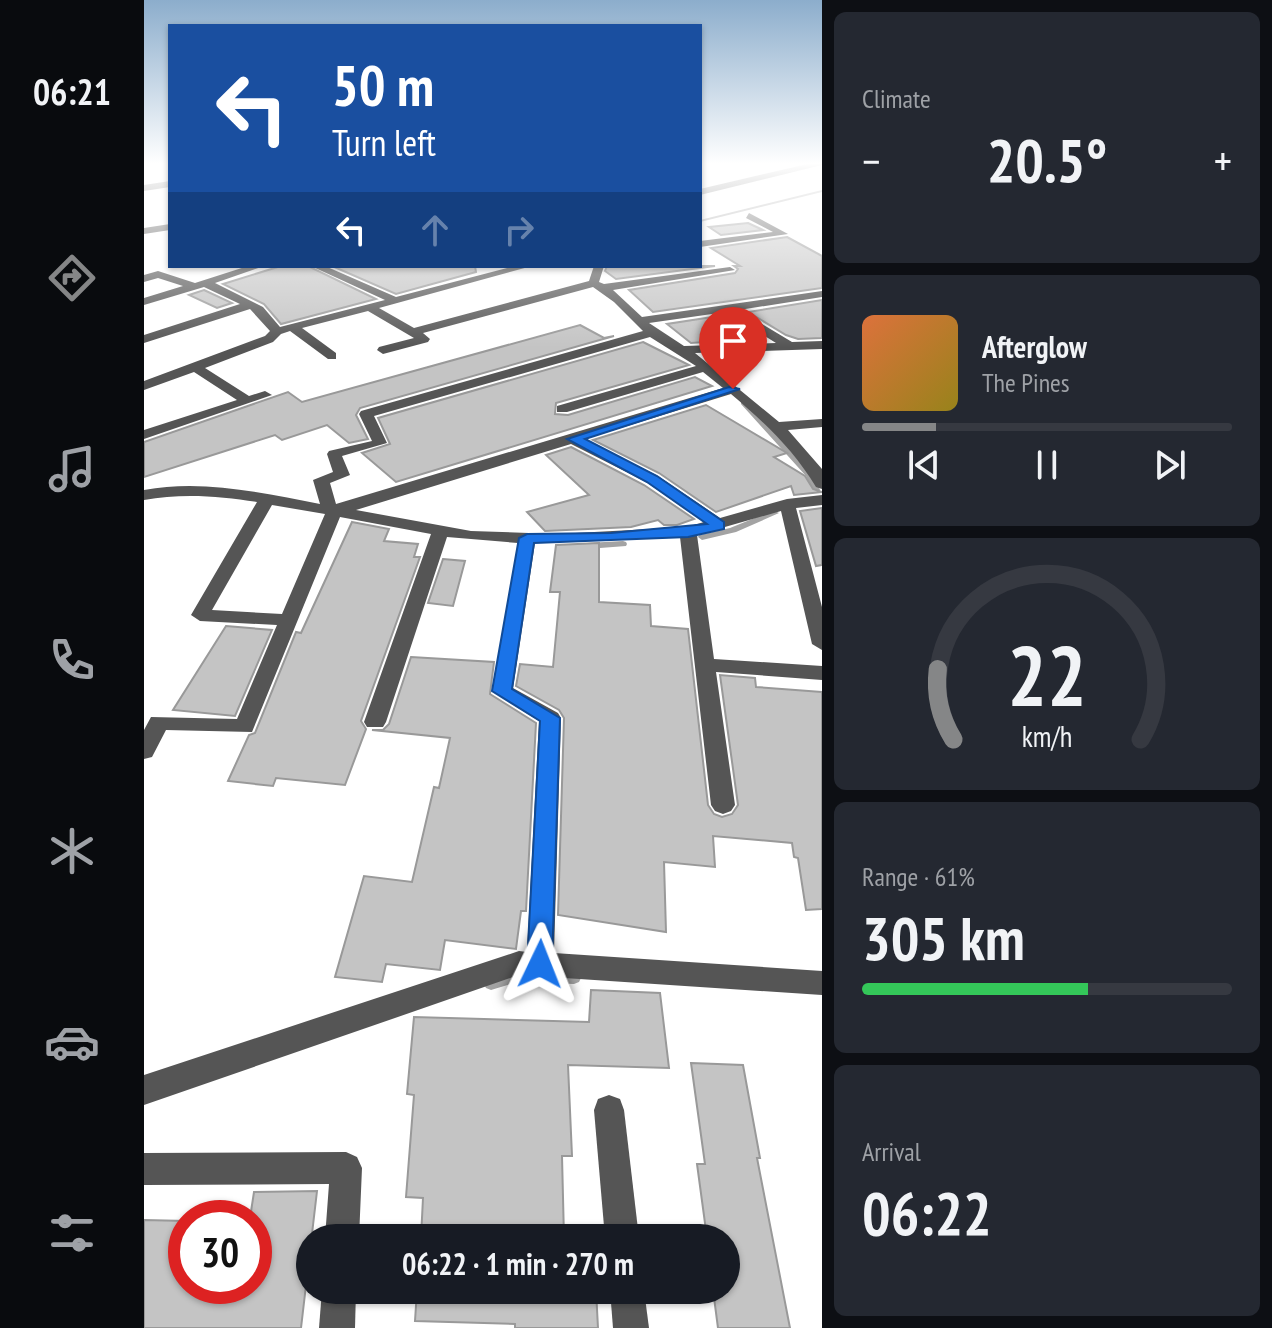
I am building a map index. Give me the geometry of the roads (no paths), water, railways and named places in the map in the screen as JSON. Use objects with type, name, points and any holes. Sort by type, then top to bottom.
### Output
[{"type":"street","points":[[702,244],[783,234],[764,224]]},
{"type":"street","points":[[144,231],[168,227]]},
{"type":"street","points":[[144,302],[252,268]]},
{"type":"street","points":[[321,268],[395,300]]},
{"type":"street","points":[[144,386],[269,339],[277,331],[519,268]]},
{"type":"street","points":[[598,268],[594,274],[599,285],[619,297],[652,332],[682,350],[733,389],[803,457],[822,484]]},
{"type":"street","points":[[413,332],[599,285],[730,270]]},
{"type":"street","points":[[144,279],[158,274],[250,305],[259,309],[277,331]]},
{"type":"street","points":[[640,321],[819,297]]},
{"type":"street","points":[[144,339],[250,305]]},
{"type":"street","points":[[369,307],[424,339],[383,350]]},
{"type":"street","points":[[728,308],[791,347]]},
{"type":"street","points":[[292,327],[332,356]]},
{"type":"street","points":[[144,751],[159,722],[244,727],[335,509],[321,480],[342,475],[334,454],[380,443],[366,414],[652,332]]},
{"type":"street","points":[[682,350],[822,345]]},
{"type":"street","points":[[195,367],[246,400]]},
{"type":"street","points":[[562,409],[706,367]]},
{"type":"street","points":[[335,509],[733,389]]},
{"type":"street","points":[[144,435],[265,395]]},
{"type":"street","points":[[773,427],[822,423]]},
{"type":"street","points":[[573,439],[652,479],[719,525]]},
{"type":"street","points":[[144,495],[189,491],[268,498],[471,536],[527,538],[611,538],[688,532],[787,504],[822,500]]},
{"type":"street","points":[[268,498],[200,615],[288,620]]},
{"type":"street","points":[[787,504],[822,644]]},
{"type":"street","points":[[375,722],[441,530]]},
{"type":"street","points":[[688,532],[723,805]]},
{"type":"street","points":[[527,538],[502,691],[550,718],[540,964]]},
{"type":"street","points":[[705,665],[822,673]]},
{"type":"street","points":[[144,1090],[519,963],[822,983]]},
{"type":"street","points":[[609,1110],[621,1224]]},
{"type":"street","points":[[144,1169],[346,1168],[343,1224]]},
{"type":"street","points":[[337,1328],[338,1304]]},
{"type":"street","points":[[628,1304],[631,1328]]},
{"type":"waterway","points":[[743,403],[810,475],[816,490]]},
{"type":"waterway","points":[[702,537],[733,530],[775,513]]},
{"type":"waterway","points":[[587,546],[623,544]]},
{"type":"waterway","points":[[491,984],[517,976],[574,978]]}]
